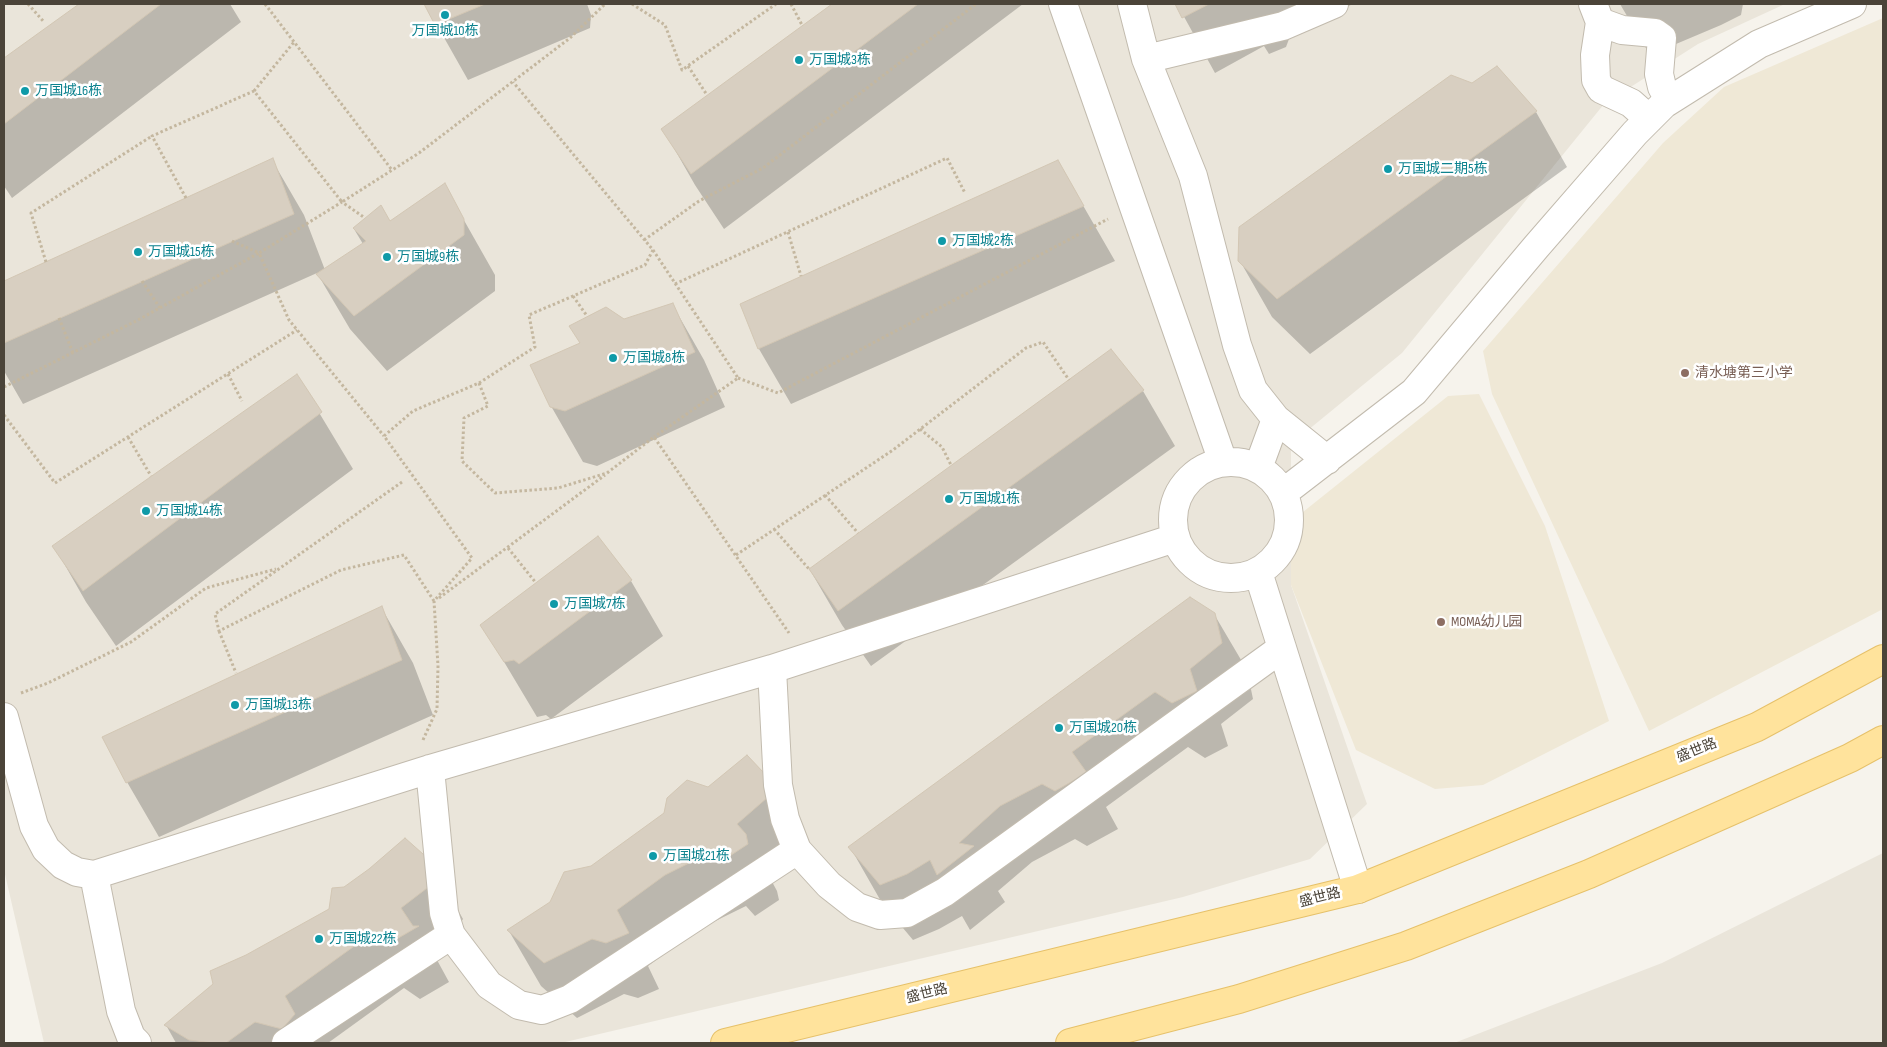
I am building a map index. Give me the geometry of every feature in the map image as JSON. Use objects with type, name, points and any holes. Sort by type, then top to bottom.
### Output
[{"type":"main road","name":"盛世路","points":[[725,1043],[1358,889],[1757,727],[1883,659]]},
{"type":"main road","points":[[1070,1043],[1239,999],[1406,946],[1589,874],[1850,758],[1883,740]]},
{"type":"street","points":[[1064,4],[1222,462]]},
{"type":"street","points":[[1132,4],[1146,59],[1193,176],[1237,345],[1253,390],[1276,419],[1327,460]]},
{"type":"street","points":[[1146,59],[1283,26],[1334,4]]},
{"type":"street","points":[[1283,493],[1414,392],[1536,246],[1649,119],[1669,100],[1759,44],[1852,4]]},
{"type":"street","points":[[1596,13],[1622,30],[1656,33],[1662,38],[1659,74],[1662,87],[1669,100]]},
{"type":"street","points":[[1596,13],[1596,80],[1601,89],[1631,103],[1649,119]]},
{"type":"street","points":[[1258,468],[1276,419]]},
{"type":"street","points":[[1222,462],[1241,462],[1258,468],[1273,478],[1283,493],[1289,510],[1289,529],[1283,546],[1273,561],[1258,572],[1239,578],[1218,577],[1200,570],[1184,556],[1175,538],[1173,518],[1176,498],[1188,481],[1198,473],[1222,462]]},
{"type":"street","points":[[8,707],[34,826],[46,849],[63,865],[77,872],[94,875],[430,769],[772,669],[1175,538]]},
{"type":"street","points":[[1258,572],[1358,889]]},
{"type":"street","points":[[772,669],[778,785],[785,819],[797,850],[829,884],[857,907],[880,915],[907,913],[945,892],[1282,648]]},
{"type":"street","points":[[430,769],[444,913],[452,935],[489,985],[519,1005],[542,1010],[570,999],[797,850]]},
{"type":"street","points":[[94,875],[121,1011],[131,1037],[137,1043]]},
{"type":"street","points":[[286,1043],[452,935]]},
{"type":"path","points":[[28,4],[44,22]]},
{"type":"path","points":[[265,4],[392,170]]},
{"type":"path","points":[[4,387],[160,308],[259,254],[419,153],[570,38],[605,4]]},
{"type":"path","points":[[632,4],[665,25],[682,70],[776,4]]},
{"type":"path","points":[[791,4],[802,25]]},
{"type":"path","points":[[644,240],[699,201],[763,168],[976,4]]},
{"type":"path","points":[[46,262],[31,213],[152,136],[254,91],[294,42]]},
{"type":"path","points":[[688,66],[707,95]]},
{"type":"path","points":[[513,82],[653,250],[738,378],[778,393],[1134,205]]},
{"type":"path","points":[[254,91],[342,202],[365,218]]},
{"type":"path","points":[[152,136],[186,198]]},
{"type":"path","points":[[675,284],[947,158],[965,193]]},
{"type":"path","points":[[788,232],[801,276]]},
{"type":"path","points":[[232,241],[259,254],[289,320],[384,436],[472,558],[434,601]]},
{"type":"path","points":[[384,436],[413,411],[479,383],[535,347],[529,315],[645,265],[653,250]]},
{"type":"path","points":[[142,281],[160,308]]},
{"type":"path","points":[[573,296],[587,316]]},
{"type":"path","points":[[59,318],[73,352]]},
{"type":"path","points":[[4,415],[55,483],[297,330]]},
{"type":"path","points":[[736,555],[920,429],[1026,348],[1042,342],[1069,380]]},
{"type":"path","points":[[228,374],[242,401]]},
{"type":"path","points":[[434,601],[508,548],[654,437],[738,378]]},
{"type":"path","points":[[479,383],[488,406],[464,418],[462,461],[495,493],[558,488],[607,473]]},
{"type":"path","points":[[920,429],[942,447],[951,466]]},
{"type":"path","points":[[128,437],[152,476]]},
{"type":"path","points":[[654,437],[806,658]]},
{"type":"path","points":[[236,673],[219,631],[215,614],[402,482]]},
{"type":"path","points":[[825,495],[858,533]]},
{"type":"path","points":[[774,529],[808,569]]},
{"type":"path","points":[[508,548],[536,583]]},
{"type":"path","points":[[219,631],[341,570],[404,555],[434,601],[438,666],[437,709],[421,743]]},
{"type":"path","points":[[8,707],[48,683],[131,642],[206,588],[279,569]]},
{"type":"shaded area","points":[[4,4],[1785,4],[1698,44],[1604,104],[1402,353],[1291,444],[1291,585],[1367,804],[1310,859],[1183,897],[561,1043],[44,1043],[4,870]]},
{"type":"shaded area","name":"清水塘第三小学","points":[[1883,18],[1883,609],[1649,731],[1492,394],[1483,351],[1663,143],[1724,87]]},
{"type":"shaded area","name":"MOMA幼儿园","points":[[1479,394],[1545,526],[1609,721],[1483,785],[1435,789],[1356,750],[1291,585],[1291,559],[1303,512],[1448,396]]},
{"type":"shaded area","points":[[1883,853],[1883,1043],[1454,1043],[1662,963]]},
{"type":"building","name":"万国城16栋","points":[[79,4],[161,4],[4,124],[4,58]]},
{"type":"building","name":"万国城10栋","points":[[424,4],[485,4],[435,25]]},
{"type":"building","name":"万国城3栋","points":[[832,4],[918,4],[691,174],[661,129]]},
{"type":"building","points":[[1175,4],[1209,4],[1182,18]]},
{"type":"building","name":"万国城二期5栋","points":[[1497,66],[1537,111],[1277,299],[1238,261],[1239,227],[1451,75],[1472,83]]},
{"type":"building","name":"万国城15栋","points":[[273,158],[294,214],[4,343],[4,281]]},
{"type":"building","name":"万国城2栋","points":[[1058,160],[1084,206],[758,349],[740,304]]},
{"type":"building","name":"万国城9栋","points":[[445,183],[464,219],[464,235],[354,316],[316,274],[366,241],[353,228],[381,205],[390,221]]},
{"type":"building","name":"万国城8栋","points":[[673,303],[695,352],[565,411],[550,407],[530,365],[580,343],[569,326],[606,307],[624,319]]},
{"type":"building","name":"万国城1栋","points":[[1111,349],[1144,390],[838,611],[809,569]]},
{"type":"building","name":"万国城14栋","points":[[297,374],[322,412],[83,591],[52,546]]},
{"type":"building","name":"万国城7栋","points":[[598,536],[632,580],[519,664],[514,660],[504,662],[480,625]]},
{"type":"building","name":"万国城20栋","points":[[1190,597],[1215,613],[1222,643],[1190,669],[1197,691],[1172,703],[1155,692],[1072,752],[1087,773],[1055,791],[1042,784],[1000,806],[959,843],[974,846],[937,875],[930,860],[907,874],[880,885],[848,847]]},
{"type":"building","name":"万国城13栋","points":[[382,606],[402,660],[126,783],[102,737]]},
{"type":"building","name":"万国城21栋","points":[[747,755],[763,772],[768,797],[737,824],[746,834],[748,844],[722,861],[713,851],[665,875],[617,910],[629,933],[606,943],[592,939],[544,963],[507,930],[550,902],[564,872],[591,866],[664,813],[667,798],[687,780],[708,787]]},
{"type":"building","name":"万国城22栋","points":[[405,838],[432,862],[431,885],[401,908],[413,926],[419,926],[388,944],[371,934],[285,996],[295,1014],[282,1029],[255,1022],[226,1043],[213,1043],[189,1040],[164,1025],[213,984],[210,971],[246,955],[329,909],[332,888],[344,887],[369,869]]},
{"type":"place","name":"万国城10栋","points":[[445,15]]},
{"type":"place","name":"万国城3栋","points":[[799,60]]},
{"type":"place","name":"万国城16栋","points":[[25,91]]},
{"type":"place","name":"万国城二期5栋","points":[[1388,169]]},
{"type":"place","name":"万国城2栋","points":[[942,241]]},
{"type":"place","name":"万国城15栋","points":[[138,252]]},
{"type":"place","name":"万国城9栋","points":[[387,257]]},
{"type":"place","name":"万国城8栋","points":[[613,358]]},
{"type":"place","name":"清水塘第三小学","points":[[1685,373]]},
{"type":"place","name":"万国城1栋","points":[[949,499]]},
{"type":"place","name":"万国城14栋","points":[[146,511]]},
{"type":"place","name":"万国城7栋","points":[[554,604]]},
{"type":"place","name":"MOMA幼儿园","points":[[1441,622]]},
{"type":"place","name":"万国城13栋","points":[[235,705]]},
{"type":"place","name":"万国城20栋","points":[[1059,728]]},
{"type":"place","name":"万国城21栋","points":[[653,856]]},
{"type":"place","name":"万国城22栋","points":[[319,939]]}]
